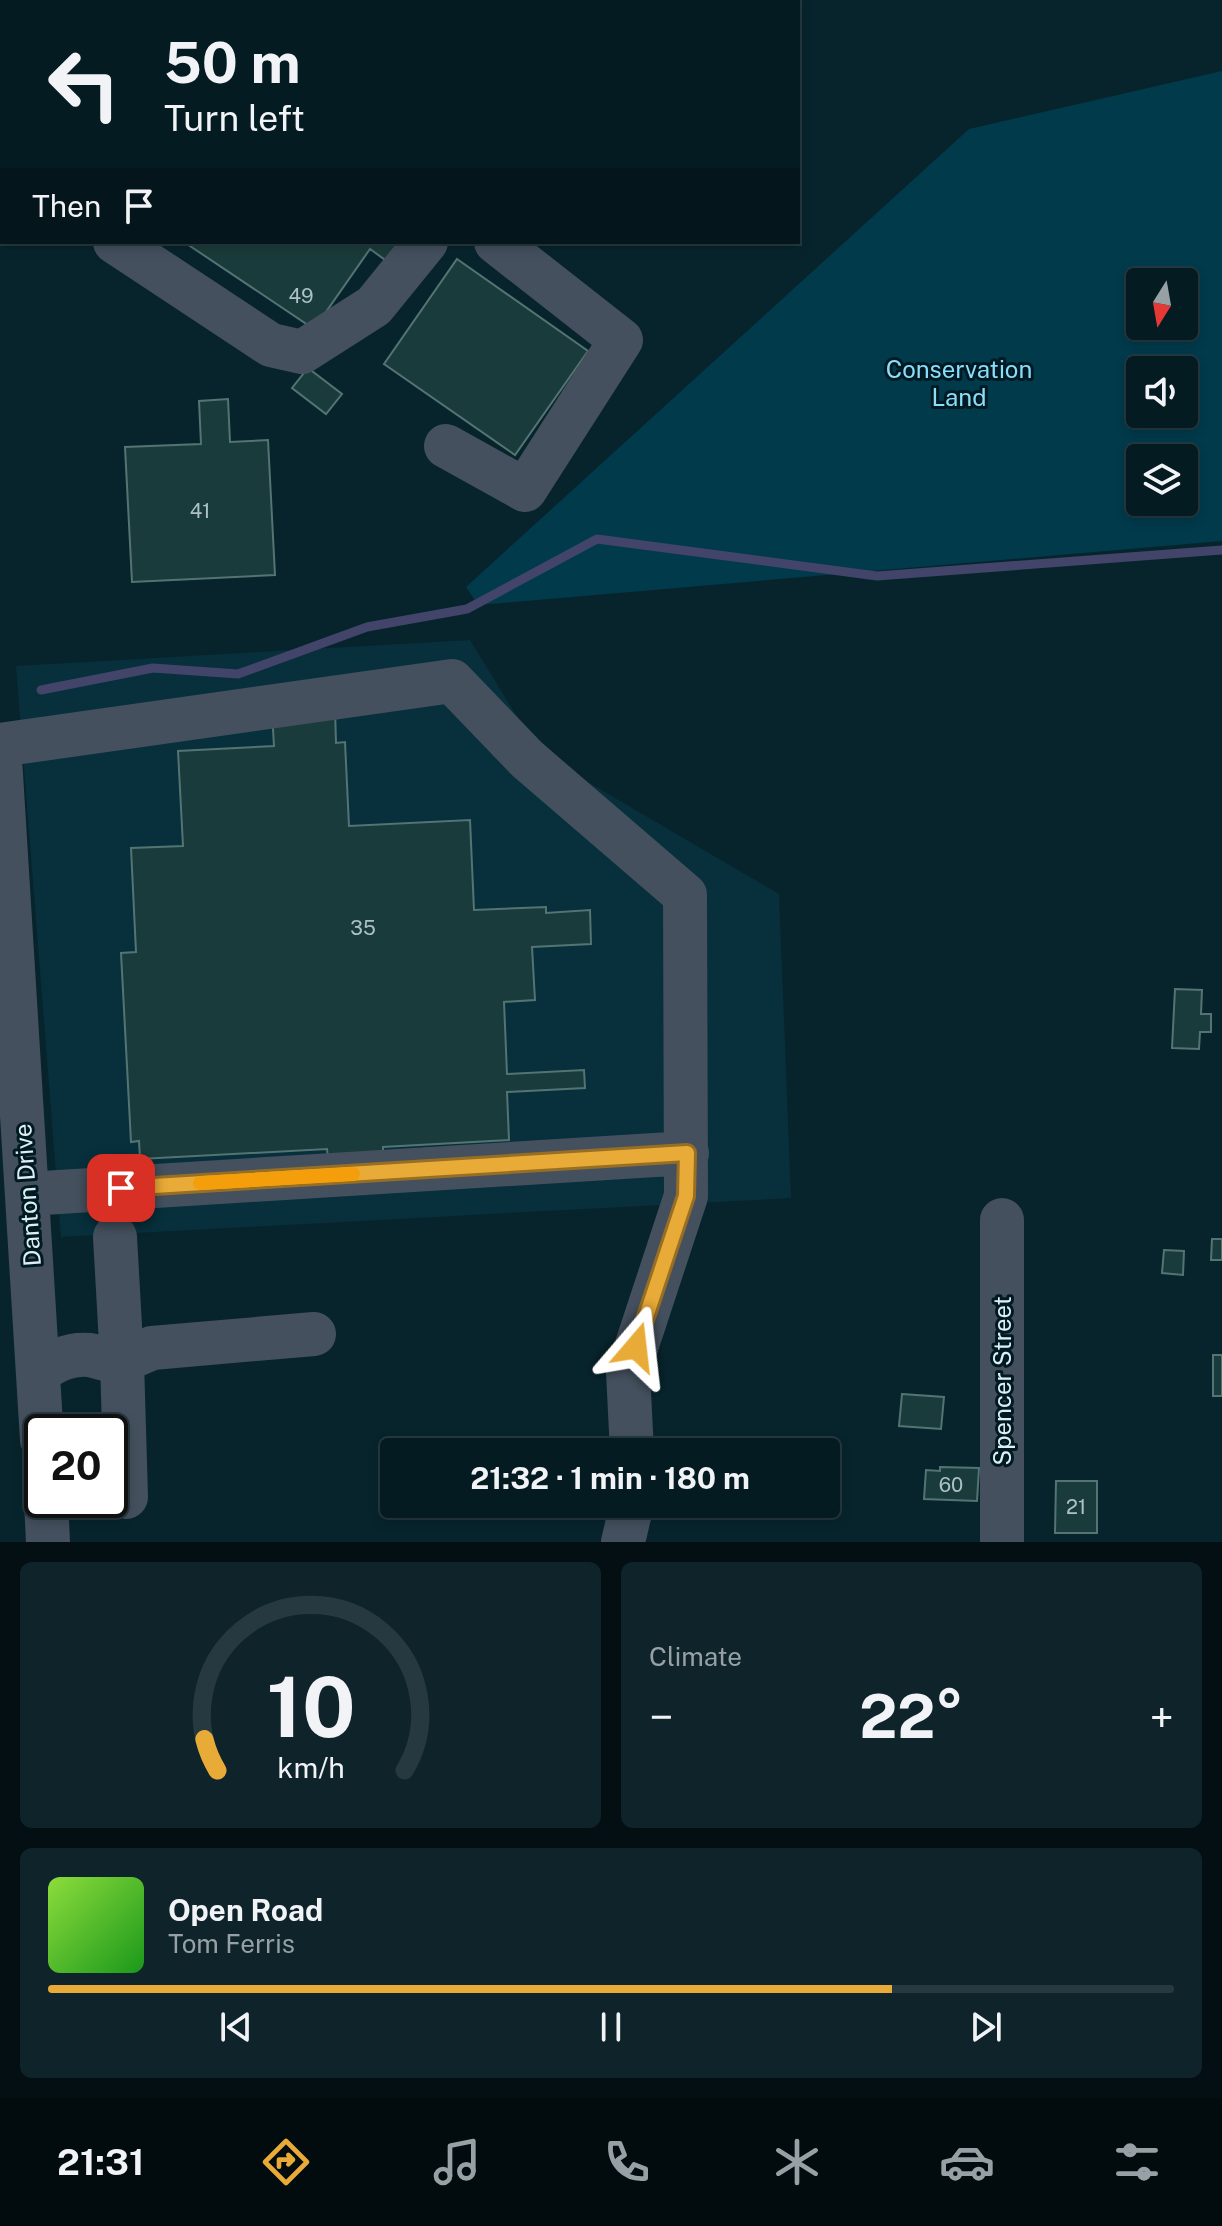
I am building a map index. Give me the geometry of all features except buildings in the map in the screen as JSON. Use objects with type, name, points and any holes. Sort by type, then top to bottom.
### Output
[{"type":"street","points":[[118,244],[271,345],[302,352],[374,306],[424,244]]},
{"type":"street","points":[[446,446],[525,490],[621,340],[499,244]]},
{"type":"street","points":[[0,745],[452,681],[527,759],[685,895],[686,1196],[628,1372],[631,1438]]},
{"type":"street","name":"Danton Drive","points":[[0,758],[40,1414]]},
{"type":"street","points":[[27,1194],[687,1153]]},
{"type":"street","name":"Spencer Street","points":[[1002,1220],[1002,1542]]},
{"type":"street","points":[[115,1237],[115,1361],[119,1414]]},
{"type":"street","points":[[38,1372],[63,1357],[90,1355],[115,1361],[152,1348],[314,1334]]},
{"type":"street","points":[[47,1518],[48,1542]]},
{"type":"street","points":[[623,1542],[629,1518]]},
{"type":"shaded area","points":[[470,640],[540,754],[779,894],[791,1198],[61,1237],[16,666]]},
{"type":"green space","name":"Conservation Land","points":[[1222,71],[1222,541],[478,605],[466,587],[969,129]]},
{"type":"waterway","points":[[41,690],[153,668],[238,674],[367,627],[467,609],[597,539],[877,576],[1222,550]]},
{"type":"slow traffic","points":[[200,1183],[353,1174]]},
{"type":"route","points":[[121,1188],[687,1153],[686,1196],[636,1347]]}]
